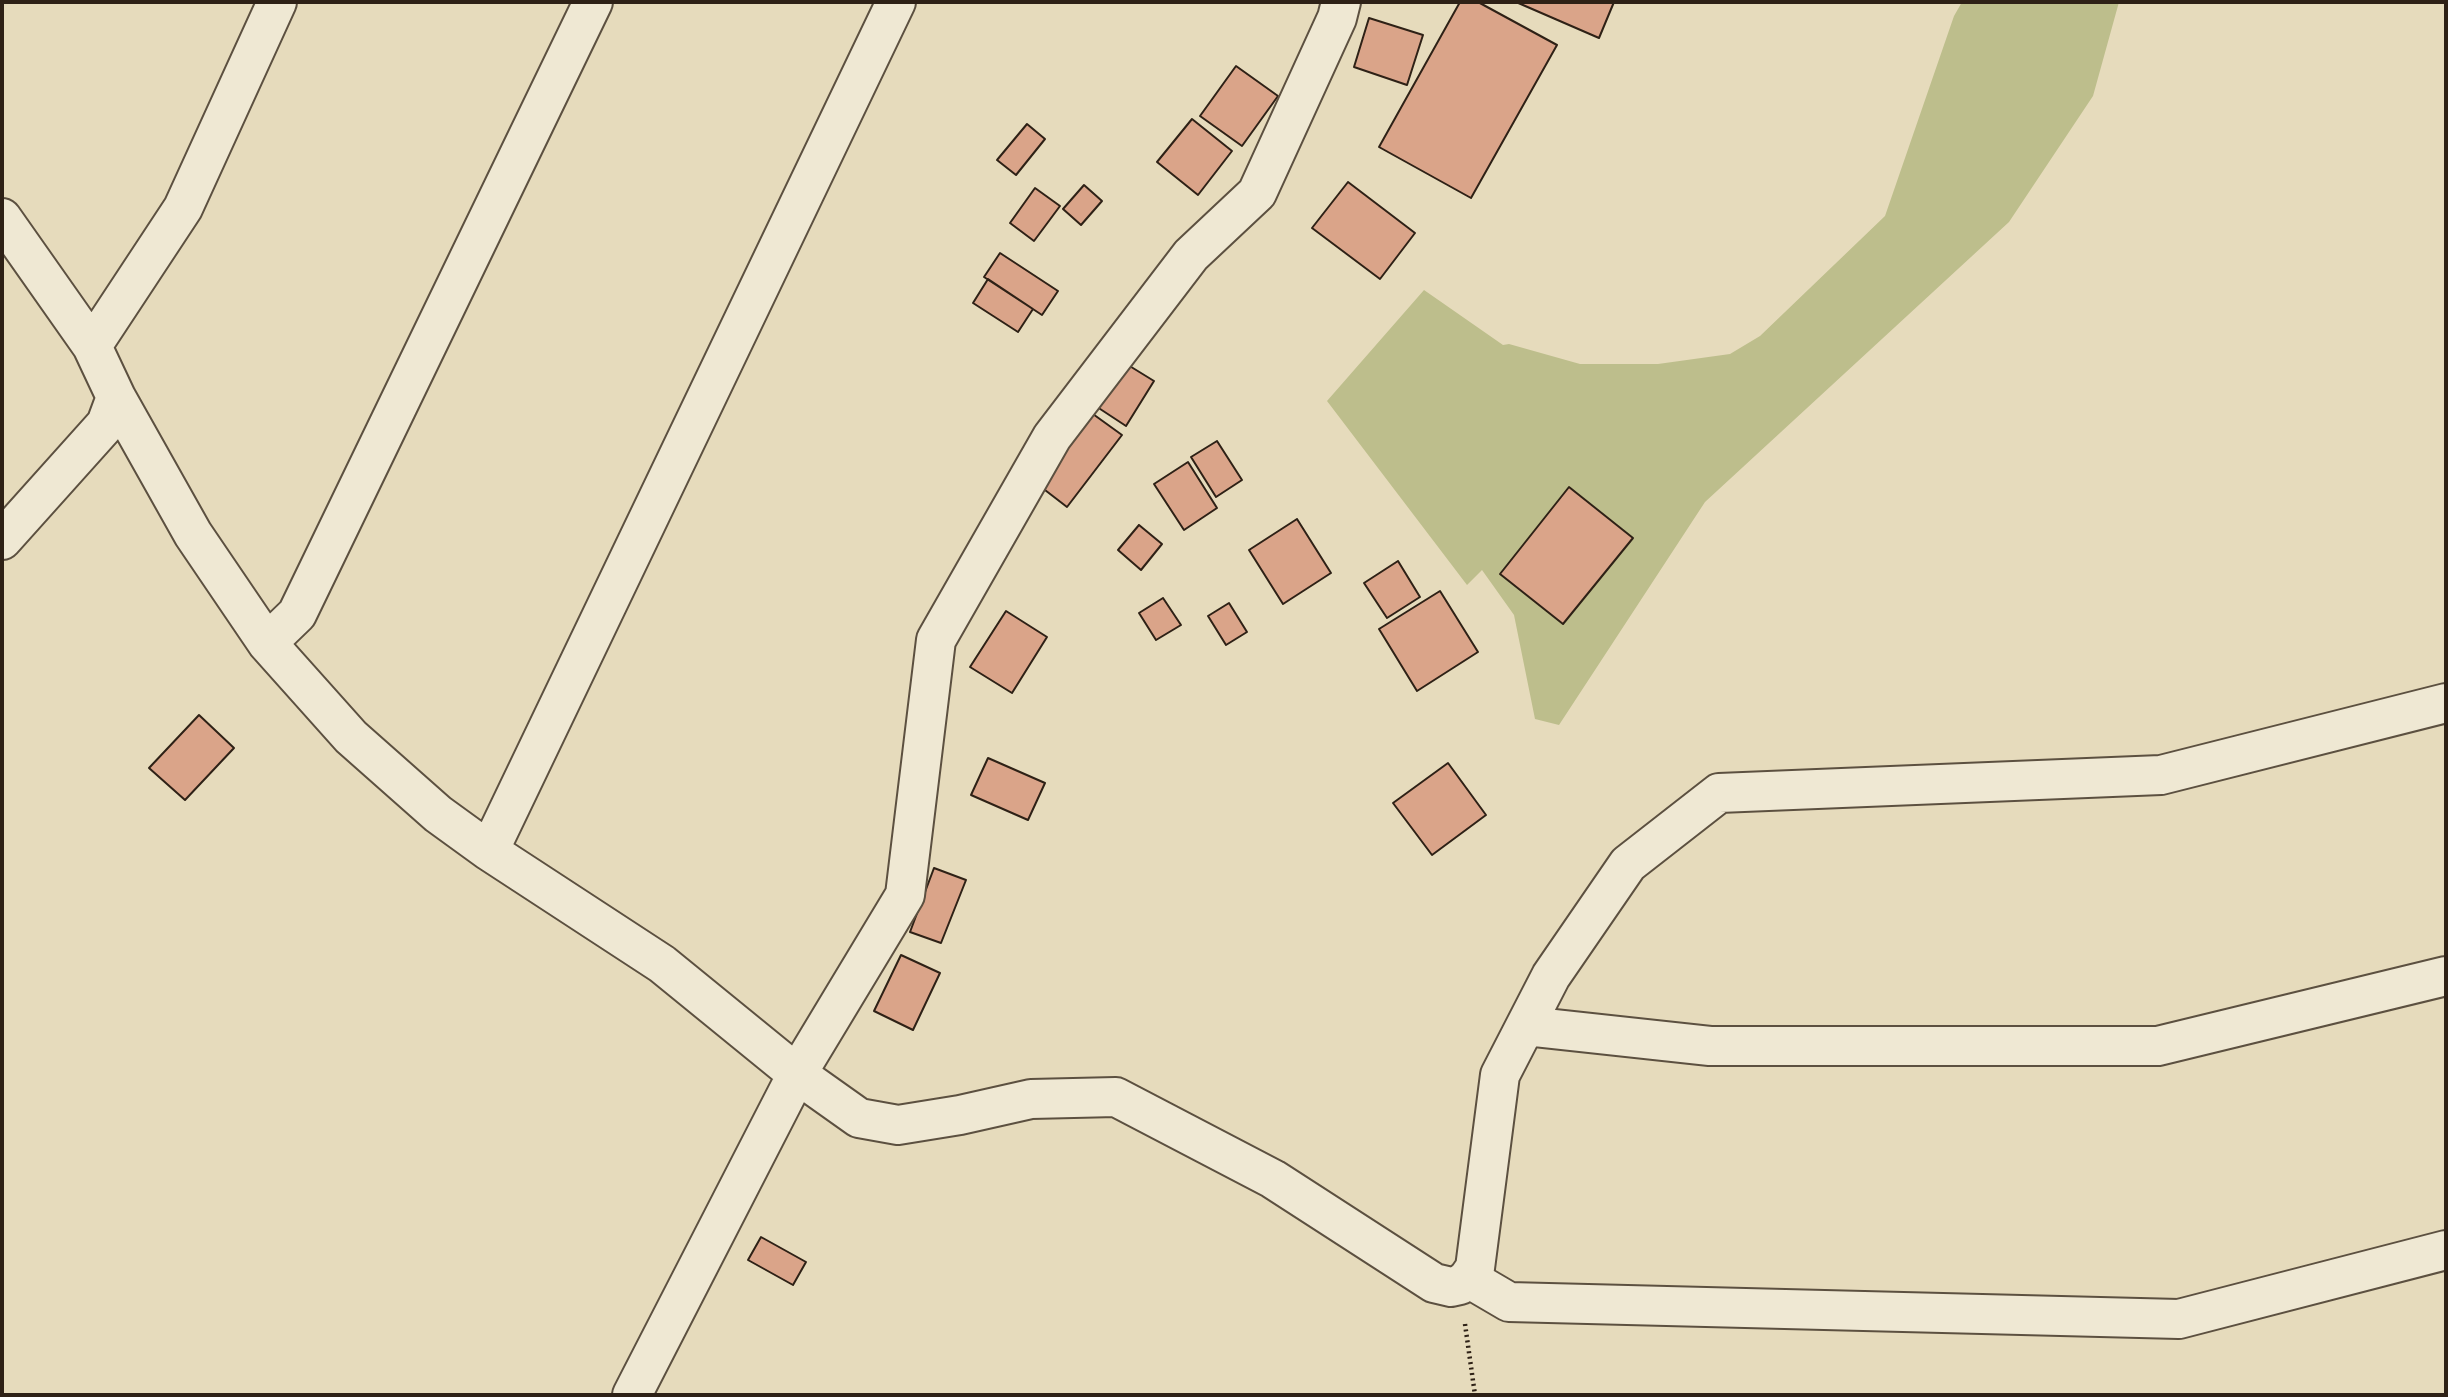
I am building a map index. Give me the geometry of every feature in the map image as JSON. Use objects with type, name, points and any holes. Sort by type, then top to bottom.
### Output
[{"type":"street","points":[[92,346],[183,208],[277,2]]},
{"type":"street","points":[[267,643],[297,614],[593,2]]},
{"type":"street","points":[[489,851],[896,2]]},
{"type":"street","points":[[632,1395],[797,1074],[905,895],[936,640],[1052,437],[1191,255],[1257,193],[1337,18],[1340,2]]},
{"type":"street","points":[[2,218],[92,346],[116,397],[193,534],[267,643],[351,737],[438,814],[489,851],[662,964],[797,1074],[859,1118],[898,1125],[1031,1099],[1116,1097],[1273,1180],[1434,1283],[1451,1287],[1464,1282],[1475,1268],[1500,1076],[1551,976],[1628,864],[1719,793],[2161,775],[2446,703]]},
{"type":"street","points":[[2,540],[106,424],[116,397]]},
{"type":"street","points":[[1526,1026],[1710,1046],[2158,1046],[2446,976]]},
{"type":"street","points":[[1464,1282],[1509,1302],[2179,1319],[2446,1250]]},
{"type":"path","points":[[1464,1282],[1475,1395]]},
{"type":"green space","points":[[1962,2],[2119,2],[2093,96],[2009,222],[1705,502],[1559,725],[1535,719],[1514,615],[1482,570],[1467,585],[1327,401],[1424,290],[1503,345],[1509,344],[1580,364],[1658,364],[1730,354],[1760,336],[1885,216],[1954,16]]},
{"type":"building","points":[[1460,2],[1478,2],[1557,45],[1471,198],[1379,147]]},
{"type":"building","points":[[1516,2],[1614,2],[1599,38]]},
{"type":"building","points":[[1369,18],[1423,35],[1407,85],[1354,67]]},
{"type":"building","points":[[1236,66],[1278,96],[1242,146],[1200,116]]},
{"type":"building","points":[[1192,119],[1232,151],[1198,195],[1157,162]]},
{"type":"building","points":[[1027,124],[1045,139],[1016,175],[997,160]]},
{"type":"building","points":[[1348,182],[1415,233],[1380,279],[1312,228]]},
{"type":"building","points":[[1084,185],[1102,201],[1081,225],[1063,209]]},
{"type":"building","points":[[1035,188],[1060,206],[1034,241],[1010,223]]},
{"type":"building","points":[[1000,253],[1058,291],[1042,315],[984,277]]},
{"type":"building","points":[[988,279],[1033,309],[1018,332],[973,303]]},
{"type":"building","points":[[1115,357],[1154,381],[1126,426],[1088,401]]},
{"type":"building","points":[[1086,409],[1122,435],[1067,507],[1032,480]]},
{"type":"building","points":[[1217,441],[1242,480],[1216,497],[1191,457]]},
{"type":"building","points":[[1188,462],[1217,508],[1184,530],[1154,484]]},
{"type":"building","points":[[1569,487],[1633,538],[1563,624],[1500,574]]},
{"type":"building","points":[[1297,519],[1331,573],[1283,604],[1249,550]]},
{"type":"building","points":[[1139,525],[1162,544],[1141,570],[1118,550]]},
{"type":"building","points":[[1398,561],[1420,597],[1387,618],[1364,583]]},
{"type":"building","points":[[1440,591],[1478,652],[1417,691],[1379,629]]},
{"type":"building","points":[[1163,598],[1181,625],[1156,640],[1139,613]]},
{"type":"building","points":[[1229,603],[1247,632],[1226,645],[1208,616]]},
{"type":"building","points":[[1006,611],[1047,637],[1012,693],[970,667]]},
{"type":"building","points":[[199,715],[234,748],[185,800],[149,768]]},
{"type":"building","points":[[988,758],[1045,783],[1028,820],[971,795]]},
{"type":"building","points":[[1448,763],[1486,815],[1432,855],[1393,803]]},
{"type":"building","points":[[934,868],[966,880],[941,943],[910,932]]},
{"type":"building","points":[[901,955],[940,973],[913,1030],[874,1011]]},
{"type":"building","points":[[761,1237],[806,1262],[793,1285],[748,1260]]}]
